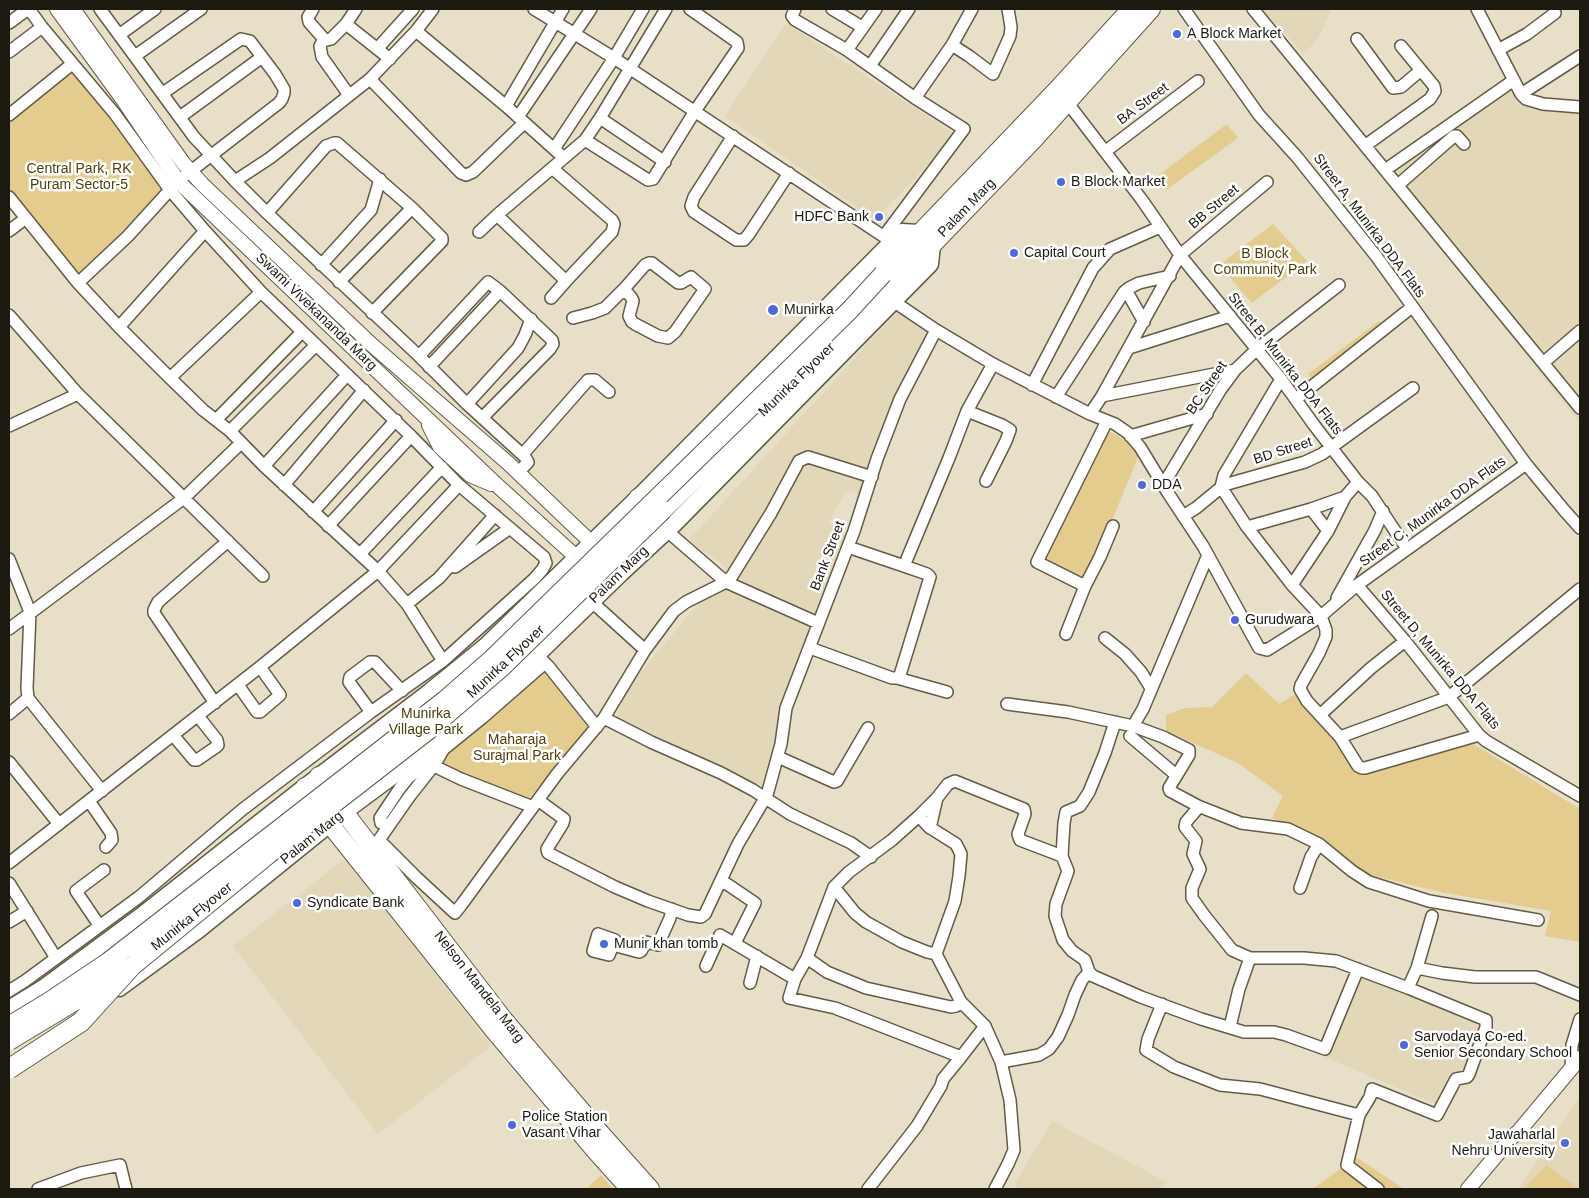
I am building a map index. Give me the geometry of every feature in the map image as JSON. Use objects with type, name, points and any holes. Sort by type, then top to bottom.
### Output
[{"type":"highway","points":[[9,1069],[81,1022],[130,968]]},
{"type":"main road","name":"Palam Marg","points":[[926,239],[1131,9]]},
{"type":"main road","name":"Palam Marg","points":[[926,239],[1034,139],[1151,9]]},
{"type":"main road","name":"Palam Marg","points":[[9,1009],[45,987],[140,917],[486,646],[638,498],[888,239],[902,232],[926,239]]},
{"type":"main road","name":"Palam Marg","points":[[9,1060],[68,1026],[165,954],[329,823],[461,725],[541,659],[591,602],[787,411],[889,286],[930,264],[926,239]]},
{"type":"main road","name":"Munirka Flyover","points":[[9,1040],[130,968],[269,854],[430,729],[500,669],[797,380],[889,286],[926,239]]},
{"type":"main road","name":"Munirka Flyover","points":[[9,1026],[108,962],[452,694],[493,658],[849,311],[889,286]]},
{"type":"main road","points":[[638,498],[635,507],[636,516],[641,524],[648,530],[657,532],[666,530]]},
{"type":"main road","name":"Nelson Mandela Marg","points":[[312,782],[375,843],[413,902],[503,1019],[650,1189]]},
{"type":"main road","name":"Nelson Mandela Marg","points":[[312,782],[329,823],[493,1029],[630,1189]]},
{"type":"street","points":[[9,23],[29,9],[72,64],[174,185],[205,231],[261,292],[396,420],[459,485],[545,559],[544,567],[534,579],[443,661],[371,712],[243,809],[139,897],[9,991]]},
{"type":"street","name":"Swami Vivekananda Marg","points":[[57,9],[124,101],[174,185],[424,415],[440,447],[458,464],[470,475],[499,487],[578,557]]},
{"type":"street","name":"Swami Vivekananda Marg","points":[[73,9],[190,171],[202,184],[372,345],[518,473],[592,542],[620,573]]},
{"type":"street","points":[[100,9],[194,137],[211,156],[321,265],[419,356],[482,418],[523,454],[528,462],[518,473]]},
{"type":"street","points":[[119,35],[155,9]]},
{"type":"street","points":[[135,56],[201,9]]},
{"type":"street","points":[[313,9],[308,17],[309,22],[324,39],[331,39],[346,24],[356,9]]},
{"type":"street","points":[[378,49],[413,9]]},
{"type":"street","points":[[534,9],[614,58],[888,239],[964,129],[915,98],[847,50],[795,20],[792,16],[795,9]]},
{"type":"street","points":[[506,106],[563,9]]},
{"type":"street","points":[[370,79],[462,173],[473,172],[521,120],[591,9]]},
{"type":"street","points":[[554,149],[614,58],[642,9]]},
{"type":"street","points":[[479,232],[584,140],[600,118],[666,9]]},
{"type":"street","points":[[584,140],[648,180],[653,179],[695,111],[738,48],[737,42],[690,9]]},
{"type":"street","points":[[832,9],[862,27]]},
{"type":"street","points":[[847,50],[876,9]]},
{"type":"street","points":[[870,66],[909,9]]},
{"type":"street","points":[[915,98],[952,45],[972,9]]},
{"type":"street","points":[[952,45],[993,74],[1011,31],[1008,9]]},
{"type":"street","name":"Street A, Munirka DDA Flats","points":[[1184,9],[1259,115],[1304,165],[1376,256],[1526,464],[1580,528]]},
{"type":"street","points":[[1253,9],[1580,408]]},
{"type":"street","points":[[1477,9],[1521,94],[1526,99],[1533,102],[1580,107]]},
{"type":"street","points":[[235,181],[270,158],[370,79],[416,31],[427,11]]},
{"type":"street","points":[[1498,50],[1527,34],[1555,13]]},
{"type":"street","points":[[346,24],[390,59]]},
{"type":"street","points":[[9,52],[42,27]]},
{"type":"street","points":[[416,31],[506,106],[564,158]]},
{"type":"street","points":[[324,39],[320,46],[322,57],[348,95]]},
{"type":"street","points":[[78,283],[128,236],[174,185],[279,103],[284,97],[284,89],[275,74],[250,41],[241,40],[163,93]]},
{"type":"street","points":[[1357,40],[1394,88],[1401,87],[1421,70]]},
{"type":"street","points":[[1366,146],[1433,96],[1435,91],[1434,86],[1401,46]]},
{"type":"street","points":[[1521,94],[1580,56]]},
{"type":"street","points":[[180,117],[262,57]]},
{"type":"street","points":[[9,115],[72,64]]},
{"type":"street","points":[[1386,170],[1514,80]]},
{"type":"street","name":"BA Street","points":[[1106,151],[1198,81]]},
{"type":"street","name":"Street B, Munirka DDA Flats","points":[[1066,102],[1106,151],[1180,255],[1281,379],[1358,482],[1372,496],[1407,549]]},
{"type":"street","points":[[600,118],[665,162]]},
{"type":"street","points":[[733,136],[694,197],[691,206],[694,212],[736,240],[744,240],[749,234],[789,173]]},
{"type":"street","points":[[1398,185],[1456,136],[1464,144]]},
{"type":"street","points":[[267,213],[330,144],[337,143],[412,208],[442,238],[442,241],[372,313]]},
{"type":"street","points":[[551,298],[612,232],[614,224],[612,220],[552,168]]},
{"type":"street","points":[[321,265],[371,210],[380,179]]},
{"type":"street","name":"BB Street","points":[[1180,255],[1268,182]]},
{"type":"street","points":[[9,196],[78,283],[119,328],[170,378],[230,431],[284,485],[378,571],[407,604],[443,661]]},
{"type":"street","points":[[339,282],[412,208]]},
{"type":"street","points":[[497,215],[566,281]]},
{"type":"street","points":[[9,231],[26,218]]},
{"type":"street","points":[[1032,385],[1094,268],[1110,249],[1160,227]]},
{"type":"street","points":[[119,328],[205,231]]},
{"type":"street","points":[[1090,414],[1144,322],[1180,255]]},
{"type":"street","points":[[573,318],[592,314],[605,308],[645,266],[651,263],[678,283],[690,277],[706,289],[675,332],[665,339],[632,322],[628,314],[633,301],[624,289]]},
{"type":"street","points":[[1056,397],[1126,290],[1139,283],[1170,276]]},
{"type":"street","points":[[419,356],[486,283],[490,283],[531,319],[552,340],[552,346],[482,418]]},
{"type":"street","name":"BC Street","points":[[1163,485],[1207,414],[1220,389],[1235,370],[1256,350],[1339,285]]},
{"type":"street","name":"Street C, Munirka DDA Flats","points":[[889,286],[936,330],[1032,385],[1120,427],[1130,436],[1140,447],[1208,554],[1259,648],[1267,650],[1321,616],[1357,585],[1526,464]]},
{"type":"street","points":[[1126,290],[1144,322]]},
{"type":"street","points":[[429,366],[500,291]]},
{"type":"street","points":[[170,378],[261,292]]},
{"type":"street","points":[[1296,399],[1412,307]]},
{"type":"street","points":[[9,315],[78,394],[263,576]]},
{"type":"street","points":[[1129,348],[1230,316]]},
{"type":"street","points":[[468,404],[518,348],[526,335],[531,319]]},
{"type":"street","name":"Bank Street","points":[[672,909],[688,915],[704,916],[738,844],[765,798],[781,744],[785,711],[848,547],[900,399],[936,330]]},
{"type":"street","points":[[1543,363],[1580,331]]},
{"type":"street","points":[[216,420],[302,332]]},
{"type":"street","points":[[230,431],[316,345]]},
{"type":"street","points":[[904,566],[967,411],[993,364]]},
{"type":"street","points":[[1102,396],[1235,370]]},
{"type":"street","points":[[264,466],[348,374]]},
{"type":"street","points":[[1281,379],[1224,475],[1221,487],[1246,527],[1292,585],[1321,616],[1326,630],[1326,637],[1300,685],[1301,693],[1340,737],[1358,766],[1362,768],[1479,735]]},
{"type":"street","points":[[523,454],[588,380],[595,380],[609,392]]},
{"type":"street","name":"BD Street","points":[[1184,516],[1221,487],[1305,462],[1322,454],[1413,388]]},
{"type":"street","points":[[284,485],[364,390]]},
{"type":"street","points":[[9,426],[78,394]]},
{"type":"street","points":[[967,411],[1010,430],[986,481]]},
{"type":"street","points":[[1130,436],[1207,414]]},
{"type":"street","points":[[313,512],[396,420]]},
{"type":"street","points":[[1085,586],[1037,562],[1107,421]]},
{"type":"street","points":[[328,526],[411,436]]},
{"type":"street","points":[[10,627],[184,498],[241,443]]},
{"type":"street","points":[[443,750],[434,766],[375,843],[417,878],[453,912],[456,912],[560,769],[600,723],[645,650],[678,607],[726,582],[732,576],[743,561],[799,461],[808,457],[814,458],[872,476]]},
{"type":"street","points":[[360,554],[442,467]]},
{"type":"street","points":[[1292,585],[1328,531],[1345,497],[1358,482]]},
{"type":"street","points":[[9,863],[238,685],[378,571],[459,485]]},
{"type":"street","points":[[1246,527],[1311,509],[1345,497]]},
{"type":"street","points":[[1311,509],[1328,531]]},
{"type":"street","points":[[1334,605],[1375,530],[1383,511]]},
{"type":"street","points":[[440,578],[495,515]]},
{"type":"street","points":[[1066,634],[1085,586],[1113,526]]},
{"type":"street","points":[[407,604],[510,528]]},
{"type":"street","points":[[666,530],[726,582],[818,623]]},
{"type":"street","points":[[215,703],[154,613],[154,610],[158,602],[228,541]]},
{"type":"street","points":[[848,547],[927,574],[930,578],[900,676],[897,678]]},
{"type":"street","points":[[1132,731],[1208,554]]},
{"type":"street","points":[[578,557],[605,588]]},
{"type":"street","points":[[9,559],[30,612],[28,698],[102,790]]},
{"type":"street","name":"Street D, Munirka DDA Flats","points":[[1357,585],[1405,641],[1479,735],[1486,741],[1580,796]]},
{"type":"street","points":[[1340,737],[1449,697],[1580,590]]},
{"type":"street","points":[[591,602],[645,650]]},
{"type":"street","points":[[1105,638],[1125,654],[1141,672],[1151,688]]},
{"type":"street","points":[[1320,716],[1371,668],[1405,641]]},
{"type":"street","points":[[810,648],[892,678],[947,692]]},
{"type":"street","points":[[389,825],[381,823],[380,818],[400,788],[413,773],[482,718],[541,659],[600,723],[651,742],[721,773],[753,790],[790,814],[851,843],[871,857]]},
{"type":"street","points":[[371,712],[349,682],[350,677],[370,662],[375,662],[402,691]]},
{"type":"street","points":[[238,685],[257,712],[260,712],[280,695],[260,667]]},
{"type":"street","points":[[9,714],[28,698]]},
{"type":"street","points":[[1007,704],[1068,712],[1115,722],[1132,731],[1176,775]]},
{"type":"street","points":[[173,735],[194,760],[197,760],[216,747],[218,745],[217,740],[198,716]]},
{"type":"street","points":[[1115,722],[1105,753],[1088,792],[1080,806],[1066,812],[1062,856],[1068,871],[1056,904],[1056,920],[1066,944],[1085,960],[1088,972],[1093,976],[1201,1019],[1244,1032],[1274,1032],[1325,1049],[1358,969]]},
{"type":"street","points":[[778,756],[834,782],[837,781],[868,728]]},
{"type":"street","points":[[1132,731],[1163,736],[1189,750],[1169,787],[1170,791],[1198,806],[1241,823],[1288,829],[1319,844],[1352,871],[1369,882],[1429,901],[1538,920]]},
{"type":"street","points":[[9,762],[59,824]]},
{"type":"street","points":[[434,766],[461,779],[536,803],[563,817],[564,821],[547,849],[548,853],[614,887],[672,909],[658,944],[646,942],[639,952],[613,945]]},
{"type":"street","points":[[961,1058],[835,1008],[788,998],[795,979],[807,958],[834,887],[919,816],[948,784],[955,781],[1024,809],[1025,814],[1018,834],[1020,840],[1062,856]]},
{"type":"street","points":[[930,828],[937,798]]},
{"type":"street","points":[[89,801],[112,833],[112,840],[106,847]]},
{"type":"street","points":[[1198,806],[1186,822],[1185,827],[1196,842],[1194,854],[1200,867],[1192,891],[1192,898],[1232,950],[1250,958],[1336,961],[1486,1020],[1486,1027],[1469,1074],[1466,1077],[1456,1079],[1437,1115],[1372,1089],[1370,1097],[1359,1116],[1347,1165],[1378,1189]]},
{"type":"street","points":[[919,816],[930,828],[956,844],[961,854],[955,901],[936,954],[961,1002],[984,1026],[1001,1062],[1010,1100],[1014,1150],[994,1189]]},
{"type":"street","points":[[1300,888],[1311,857],[1319,844]]},
{"type":"street","points":[[99,925],[76,891],[104,870]]},
{"type":"street","points":[[413,902],[417,878]]},
{"type":"street","points":[[721,880],[755,903],[736,943]]},
{"type":"street","points":[[9,883],[12,895],[27,911],[56,958]]},
{"type":"street","points":[[834,887],[855,913],[866,922],[902,942],[936,954]]},
{"type":"street","points":[[9,922],[27,911]]},
{"type":"street","points":[[1408,988],[1417,968],[1432,916]]},
{"type":"street","points":[[706,966],[720,935],[795,979]]},
{"type":"street","points":[[750,983],[757,956]]},
{"type":"street","points":[[807,958],[827,972],[866,988],[951,1007],[961,1002]]},
{"type":"street","points":[[1230,1028],[1239,989],[1250,958]]},
{"type":"street","points":[[1417,968],[1475,977],[1536,977],[1580,995]]},
{"type":"street","points":[[1001,1062],[1040,1055],[1050,1049],[1068,1015],[1082,980],[1088,972]]},
{"type":"street","points":[[1162,1004],[1148,1039],[1146,1050],[1174,1067],[1220,1085],[1260,1088],[1359,1116]]},
{"type":"street","points":[[1575,1070],[1572,1045],[1580,1019]]},
{"type":"street","points":[[868,1189],[917,1126],[941,1086],[943,1078],[961,1058],[984,1026]]},
{"type":"street","points":[[1478,1189],[1521,1133],[1575,1070],[1580,1058]]},
{"type":"street","points":[[1468,1189],[1510,1139],[1521,1133]]},
{"type":"street","points":[[38,1189],[81,1174],[120,1165],[126,1189]]},
{"type":"shaded area","points":[[1262,9],[1331,9],[1320,36],[1304,54]]},
{"type":"shaded area","points":[[786,23],[956,135],[875,220],[725,116]]},
{"type":"shaded area","points":[[1520,81],[1528,97],[1580,102],[1580,424],[1386,178]]},
{"type":"shaded area","points":[[897,312],[935,336],[908,382],[868,496],[845,491],[829,523],[853,538],[793,695],[766,788],[616,717],[629,686],[728,569],[689,540]]},
{"type":"shaded area","points":[[346,858],[491,1046],[378,1134],[233,946]]},
{"type":"shaded area","name":"Sarvodaya Co-ed. Senior Secondary School","points":[[1357,973],[1484,1023],[1467,1078],[1460,1075],[1444,1108],[1325,1057]]},
{"type":"shaded area","name":"Jawaharlal Nehru University","points":[[1580,1097],[1580,1189],[1518,1189]]},
{"type":"shaded area","points":[[1052,1121],[1166,1182],[1162,1189],[1020,1189],[1014,1185]]},
{"type":"green space","name":"Central Park, RK Puram Sector-5","points":[[74,67],[168,192],[80,277],[9,187],[9,122]]},
{"type":"green space","points":[[1227,124],[1238,138],[1166,190],[1156,177]]},
{"type":"green space","name":"B Block Community Park","points":[[1273,224],[1307,261],[1252,303],[1219,265]]},
{"type":"green space","points":[[1379,321],[1390,334],[1318,387],[1308,374]]},
{"type":"green space","points":[[1104,428],[1141,450],[1085,586],[1037,562]]},
{"type":"green space","name":"Maharaja Surajmal Park","points":[[545,672],[589,729],[529,798],[442,764],[450,750]]},
{"type":"green space","points":[[1246,673],[1279,704],[1297,693],[1361,774],[1470,742],[1580,809],[1580,942],[1545,936],[1551,911],[1445,893],[1366,874],[1323,839],[1272,818],[1283,796],[1238,763],[1166,731],[1166,715],[1185,708],[1212,707]]},
{"type":"green space","points":[[1356,1157],[1404,1189],[1313,1189]]},
{"type":"green space","points":[[1546,1165],[1580,1189],[1524,1189]]},
{"type":"green space","points":[[601,1175],[613,1189],[586,1189]]},
{"type":"place","name":"A Block Market","points":[[1177,34]]},
{"type":"place","name":"B Block Market","points":[[1061,182]]},
{"type":"place","name":"HDFC Bank","points":[[879,217]]},
{"type":"place","name":"Capital Court","points":[[1014,253]]},
{"type":"place","name":"Munirka","points":[[773,310]]},
{"type":"place","name":"DDA","points":[[1142,485]]},
{"type":"place","name":"Gurudwara","points":[[1235,620]]},
{"type":"place","name":"Syndicate Bank","points":[[297,903]]},
{"type":"place","name":"Munir khan tomb","points":[[604,944]]},
{"type":"place","name":"Sarvodaya Co-ed. Senior Secondary School","points":[[1404,1045]]},
{"type":"place","name":"Police Station Vasant Vihar","points":[[512,1125]]},
{"type":"place","name":"Jawaharlal Nehru University","points":[[1565,1143]]},
{"type":"park label","name":"Munirka Village Park","points":[[426,722]]}]
